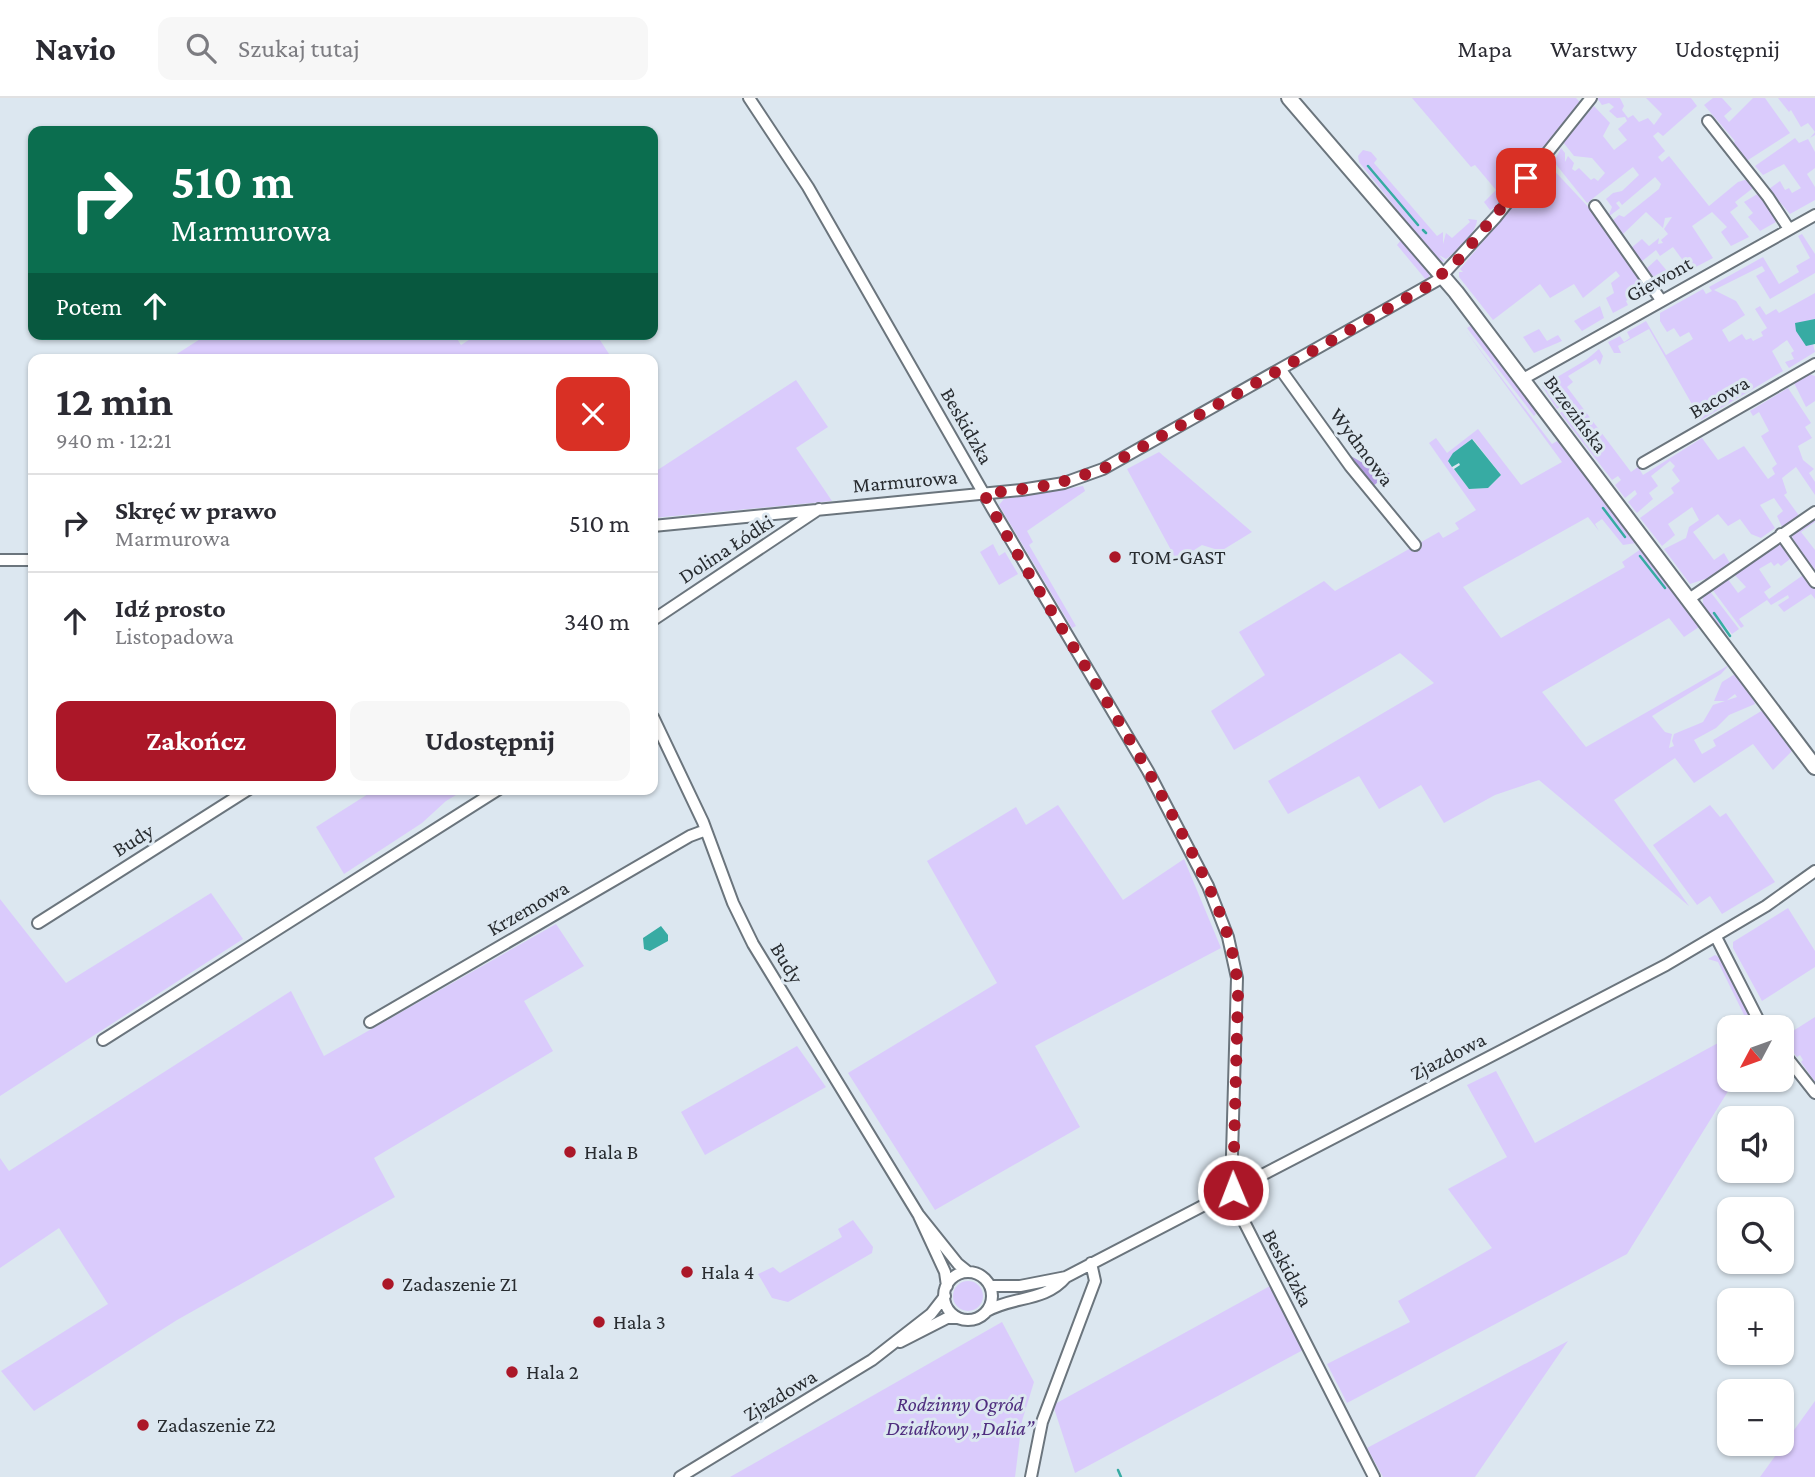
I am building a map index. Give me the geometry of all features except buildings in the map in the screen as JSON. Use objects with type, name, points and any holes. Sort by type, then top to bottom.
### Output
[{"type":"main road","name":"Brzezińska","points":[[1289,98],[1443,276],[1815,767]]},
{"type":"street","name":"Beskidzka","points":[[749,98],[808,187],[1158,790],[1198,866],[1228,937],[1236,965],[1238,994],[1233,1190],[1235,1204],[1374,1477]]},
{"type":"street","name":"Marmurowa","points":[[658,525],[984,494],[1052,485],[1103,469],[1443,276],[1496,217],[1591,98]]},
{"type":"street","points":[[1708,121],[1768,197],[1789,229]]},
{"type":"street","points":[[1595,206],[1661,300]]},
{"type":"street","name":"Giewont","points":[[1523,379],[1815,215]]},
{"type":"street","name":"Bacowa","points":[[1643,463],[1815,364]]},
{"type":"street","name":"Wydmowa","points":[[1281,370],[1350,466],[1415,545]]},
{"type":"street","name":"Dolina Łódki","points":[[658,617],[819,509]]},
{"type":"street","points":[[1689,599],[1815,512]]},
{"type":"street","points":[[1782,534],[1815,582]]},
{"type":"street","points":[[0,560],[28,560]]},
{"type":"street","name":"Budy","points":[[658,729],[706,830],[743,927],[918,1213],[958,1264],[968,1272]]},
{"type":"street","name":"Budy","points":[[38,923],[240,795]]},
{"type":"street","points":[[103,1040],[490,795]]},
{"type":"street","name":"Krzemowa","points":[[370,1022],[690,836],[706,830]]},
{"type":"street","name":"Zjazdowa","points":[[987,1311],[1057,1287],[1066,1277],[1091,1263],[1716,937],[1815,871]]},
{"type":"street","points":[[1716,937],[1756,1015]]},
{"type":"street","points":[[1794,1066],[1815,1093]]},
{"type":"street","name":"Budy","points":[[918,1213],[923,1230],[945,1272],[946,1291]]},
{"type":"street","points":[[1031,1477],[1042,1422],[1095,1282],[1091,1263]]},
{"type":"street","points":[[968,1272],[979,1275],[990,1286],[992,1301],[987,1311],[974,1319],[958,1318],[950,1311],[946,1291],[958,1275],[968,1272]]},
{"type":"street","name":"Zjazdowa","points":[[990,1286],[1009,1287],[1066,1277]]},
{"type":"street","name":"Zjazdowa","points":[[680,1477],[812,1400],[898,1342],[937,1308],[946,1291]]},
{"type":"street","name":"Zjazdowa","points":[[898,1342],[947,1318],[958,1318]]},
{"type":"green space","points":[[1412,98],[1576,98],[1580,102],[1497,207],[1490,210],[1484,202],[1496,190],[1475,165],[1471,167]]},
{"type":"green space","points":[[1597,98],[1620,98],[1624,106],[1622,110],[1628,118],[1633,115],[1639,122],[1648,118],[1654,125],[1662,114],[1646,98],[1691,98],[1697,106],[1663,136],[1658,132],[1653,136],[1665,151],[1658,157],[1662,162],[1669,156],[1709,206],[1738,182],[1748,179],[1753,188],[1735,202],[1738,206],[1730,212],[1749,237],[1731,246],[1721,232],[1727,227],[1712,212],[1692,226],[1713,258],[1690,270],[1673,247],[1660,256],[1656,250],[1641,262],[1631,248],[1642,239],[1649,246],[1659,238],[1658,244],[1663,243],[1661,240],[1668,234],[1664,229],[1672,217],[1665,218],[1663,228],[1646,212],[1622,235],[1612,221],[1619,215],[1624,217],[1659,189],[1661,184],[1655,177],[1622,205],[1619,201],[1616,203],[1620,208],[1608,217],[1612,207],[1606,199],[1613,193],[1622,191],[1639,175],[1633,167],[1587,203],[1554,162],[1561,148],[1565,153],[1565,162],[1568,156],[1574,163],[1572,169],[1575,171],[1579,168],[1591,180],[1594,178],[1598,181],[1605,173],[1592,158],[1574,156],[1563,142],[1594,106],[1610,123],[1603,136],[1614,150],[1627,140],[1618,129],[1627,121],[1625,117],[1617,118],[1609,111],[1614,107],[1609,103],[1602,105]]},
{"type":"green space","points":[[1713,98],[1722,98],[1732,109],[1724,116],[1729,122],[1753,98],[1765,98],[1790,133],[1745,162],[1732,144],[1735,141],[1704,105]]},
{"type":"green space","points":[[1778,98],[1815,98],[1815,132],[1808,123],[1801,127],[1791,110],[1789,112]]},
{"type":"green space","points":[[1795,138],[1799,143],[1808,139],[1815,152],[1815,168],[1807,174],[1815,187],[1815,200],[1790,214],[1769,189],[1780,181],[1785,190],[1789,188],[1792,193],[1801,188],[1784,164],[1763,175],[1755,166]]},
{"type":"green space","points":[[1363,150],[1371,152],[1377,159],[1374,163],[1437,236],[1443,232],[1443,244],[1446,233],[1452,238],[1470,222],[1468,219],[1477,220],[1470,236],[1455,252],[1446,259],[1439,255],[1445,262],[1438,261],[1359,162],[1358,156]]},
{"type":"green space","points":[[1548,164],[1592,211],[1649,293],[1632,302],[1630,298],[1626,301],[1628,305],[1613,313],[1606,298],[1614,293],[1611,283],[1620,276],[1616,271],[1583,298],[1574,284],[1550,298],[1540,284],[1493,320],[1459,277],[1459,272],[1463,272],[1460,269]]},
{"type":"green space","points":[[1759,193],[1771,209],[1776,222],[1760,231],[1748,217],[1753,213],[1744,202]]},
{"type":"green space","points":[[1802,234],[1815,254],[1815,273],[1770,299],[1756,276],[1765,271],[1762,266],[1714,290],[1736,301],[1745,315],[1722,330],[1729,342],[1742,334],[1746,340],[1751,338],[1753,341],[1763,336],[1761,332],[1767,328],[1755,309],[1760,306],[1766,315],[1776,309],[1779,313],[1815,293],[1815,319],[1807,321],[1815,352],[1789,368],[1785,362],[1794,359],[1791,353],[1794,351],[1787,340],[1772,351],[1783,371],[1701,420],[1649,329],[1618,346],[1621,353],[1614,353],[1608,342],[1620,336],[1624,342],[1630,338],[1627,332],[1646,321],[1666,355],[1693,339],[1689,332],[1680,337],[1674,328],[1667,332],[1660,321],[1660,313],[1703,289],[1706,294],[1712,291],[1709,287],[1763,257],[1779,284],[1799,272],[1796,266],[1810,258],[1798,236]]},
{"type":"green space","points":[[1401,240],[1430,275],[1427,281],[1397,245]]},
{"type":"green space","points":[[1657,259],[1673,278],[1663,286],[1646,269]]},
{"type":"green space","points":[[1600,306],[1604,318],[1582,331],[1574,321]]},
{"type":"green space","points":[[1472,325],[1528,398],[1536,414],[1534,416],[1467,328]]},
{"type":"green space","points":[[1539,329],[1547,341],[1558,335],[1562,341],[1534,353],[1523,337]]},
{"type":"green space","points":[[1465,330],[1552,444],[1557,441],[1636,543],[1623,545],[1602,519],[1595,524],[1599,531],[1588,517],[1463,587],[1501,638],[1625,567],[1622,562],[1641,549],[1702,625],[1684,637],[1669,618],[1542,692],[1586,747],[1729,665],[1721,674],[1652,716],[1665,732],[1672,734],[1669,748],[1674,746],[1674,734],[1703,722],[1713,705],[1725,701],[1714,701],[1722,682],[1735,674],[1752,695],[1755,704],[1729,715],[1716,728],[1694,740],[1702,754],[1716,746],[1713,740],[1763,710],[1792,751],[1773,770],[1753,744],[1694,783],[1675,758],[1614,800],[1689,906],[1539,780],[1495,795],[1444,823],[1421,785],[1379,809],[1359,776],[1288,814],[1268,781],[1434,683],[1400,653],[1234,750],[1211,711],[1265,675],[1239,632],[1324,581],[1335,591],[1439,532],[1443,538],[1459,529],[1455,523],[1476,510],[1429,443],[1436,438],[1447,453],[1478,429],[1521,485],[1562,462]],"holes":[[[1473,439],[1501,475],[1488,488],[1469,489],[1448,462],[1454,453]]]},
{"type":"green space","points":[[199,340],[458,340],[461,345],[469,340],[600,340],[609,354],[177,354]]},
{"type":"green space","points":[[1599,349],[1603,356],[1600,365],[1596,359],[1568,376],[1573,382],[1567,387],[1631,472],[1638,467],[1643,475],[1702,438],[1718,460],[1744,446],[1768,479],[1775,474],[1772,468],[1777,464],[1761,436],[1769,431],[1759,412],[1753,416],[1750,411],[1788,388],[1811,423],[1805,427],[1812,438],[1798,446],[1803,460],[1814,469],[1809,473],[1815,482],[1815,495],[1796,467],[1782,478],[1787,493],[1784,495],[1800,517],[1783,529],[1777,516],[1783,511],[1774,498],[1760,505],[1775,528],[1761,538],[1751,534],[1740,519],[1728,526],[1718,514],[1693,532],[1714,560],[1724,553],[1731,565],[1707,582],[1705,579],[1690,584],[1664,549],[1686,538],[1689,527],[1699,520],[1692,507],[1668,524],[1675,535],[1662,546],[1640,518],[1674,493],[1671,488],[1680,481],[1672,470],[1675,466],[1670,461],[1651,476],[1658,486],[1649,493],[1653,499],[1637,513],[1628,502],[1637,494],[1635,490],[1625,498],[1615,485],[1621,480],[1618,476],[1612,480],[1560,413],[1567,408],[1564,404],[1557,409],[1542,386],[1586,360]]},
{"type":"green space","points":[[1806,373],[1815,376],[1815,401],[1806,407],[1793,381]]},
{"type":"green space","points":[[796,380],[828,427],[796,448],[832,501],[658,518],[658,470]]},
{"type":"green space","points":[[1159,452],[1252,532],[1221,551],[1202,545],[1177,561],[1127,469]]},
{"type":"green space","points":[[1083,486],[1085,491],[1027,531],[1033,542],[1029,545],[1076,626],[1072,628],[999,505],[1004,499]]},
{"type":"green space","points":[[1815,517],[1815,522],[1801,532],[1815,550],[1815,575],[1792,537],[1795,531]]},
{"type":"green space","points":[[993,544],[999,556],[1005,552],[1018,574],[999,585],[980,552]]},
{"type":"green space","points":[[1777,544],[1784,545],[1794,556],[1781,566],[1778,563],[1774,566],[1771,562],[1759,569],[1771,587],[1764,592],[1769,599],[1806,573],[1815,585],[1815,599],[1811,594],[1784,612],[1778,605],[1789,598],[1788,595],[1771,605],[1767,600],[1739,619],[1744,626],[1741,628],[1712,589],[1727,578],[1738,593],[1746,587],[1733,573]]},
{"type":"green space","points":[[1709,590],[1739,629],[1732,634],[1713,612],[1727,636],[1724,636],[1703,608],[1703,597]]},
{"type":"green space","points":[[367,795],[456,795],[422,823],[344,874],[316,827]]},
{"type":"green space","points":[[1058,805],[1123,900],[1184,859],[1221,948],[1035,1046],[1080,1127],[935,1210],[848,1073],[997,983],[927,861],[1016,807],[1026,825]]},
{"type":"green space","points":[[1710,805],[1720,817],[1726,813],[1775,882],[1722,914],[1710,896],[1697,905],[1653,845]]},
{"type":"green space","points":[[211,893],[243,939],[0,1096],[0,899],[66,983]]},
{"type":"green space","points":[[1788,908],[1815,951],[1815,967],[1762,1001],[1733,948],[1733,942]]},
{"type":"green space","points":[[556,924],[584,966],[524,1001],[553,1051],[374,1158],[395,1197],[177,1320],[34,1411],[1,1371],[108,1304],[59,1228],[0,1268],[0,1158],[9,1171],[291,991],[324,1056]]},
{"type":"green space","points":[[1715,955],[1722,959],[1750,1015],[1744,1015],[1718,962],[1708,959]]},
{"type":"green space","points":[[1815,1017],[1815,1082],[1801,1062],[1803,1060],[1800,1055],[1797,1057],[1794,1053],[1794,1030]]},
{"type":"green space","points":[[1717,1044],[1717,1092],[1728,1092],[1627,1254],[1347,1403],[1327,1364],[1410,1322],[1398,1301],[1492,1248],[1448,1189],[1507,1157],[1467,1085],[1496,1071],[1535,1143]]},
{"type":"green space","points":[[797,1046],[826,1087],[705,1155],[681,1112]]},
{"type":"green space","points":[[853,1220],[873,1247],[872,1253],[788,1302],[772,1298],[758,1274],[773,1267],[780,1273],[842,1237],[838,1229]]},
{"type":"green space","points":[[968,1281],[979,1285],[983,1296],[979,1307],[968,1311],[957,1307],[953,1296],[957,1285]]},
{"type":"green space","points":[[1270,1286],[1303,1350],[1075,1473],[1053,1405]]},
{"type":"green space","name":"Rodzinny Ogród Działkowy „Dalia”","points":[[1002,1322],[1034,1382],[1022,1421],[1015,1477],[730,1477]]},
{"type":"green space","points":[[1568,1341],[1475,1477],[1383,1477],[1367,1448]]},
{"type":"green space","points":[[1815,1401],[1815,1477],[1760,1477],[1775,1456],[1794,1456],[1794,1430]]},
{"type":"shaded area","points":[[1815,319],[1815,344],[1806,346],[1796,331],[1795,323]]},
{"type":"shaded area","points":[[1472,439],[1501,475],[1488,488],[1469,489],[1454,469],[1459,463],[1452,467],[1448,461],[1453,453]]},
{"type":"shaded area","points":[[1349,455],[1379,472],[1390,473],[1373,486]]},
{"type":"shaded area","points":[[661,926],[668,935],[668,941],[650,951],[644,949],[643,938]]},
{"type":"waterway","points":[[1368,166],[1418,225]]},
{"type":"waterway","points":[[1423,230],[1426,233]]},
{"type":"waterway","points":[[1603,508],[1625,537]]},
{"type":"waterway","points":[[1640,556],[1665,588]]},
{"type":"waterway","points":[[1714,613],[1730,636]]},
{"type":"waterway","points":[[1118,1470],[1121,1477]]},
{"type":"place","name":"TOM-GAST","points":[[1115,557]]},
{"type":"place","name":"Hala B","points":[[570,1152]]},
{"type":"place","name":"Hala 4","points":[[687,1272]]},
{"type":"place","name":"Zadaszenie Z1","points":[[388,1284]]},
{"type":"place","name":"Hala 3","points":[[599,1322]]},
{"type":"place","name":"Hala 2","points":[[512,1372]]},
{"type":"place","name":"Zadaszenie Z2","points":[[143,1425]]},
{"type":"route","points":[[1233,1190],[1238,994],[1236,965],[1228,937],[1208,886],[1148,771],[984,494],[1039,488],[1074,480],[1103,469],[1143,450],[1428,286],[1443,276],[1459,259],[1526,178]]}]
